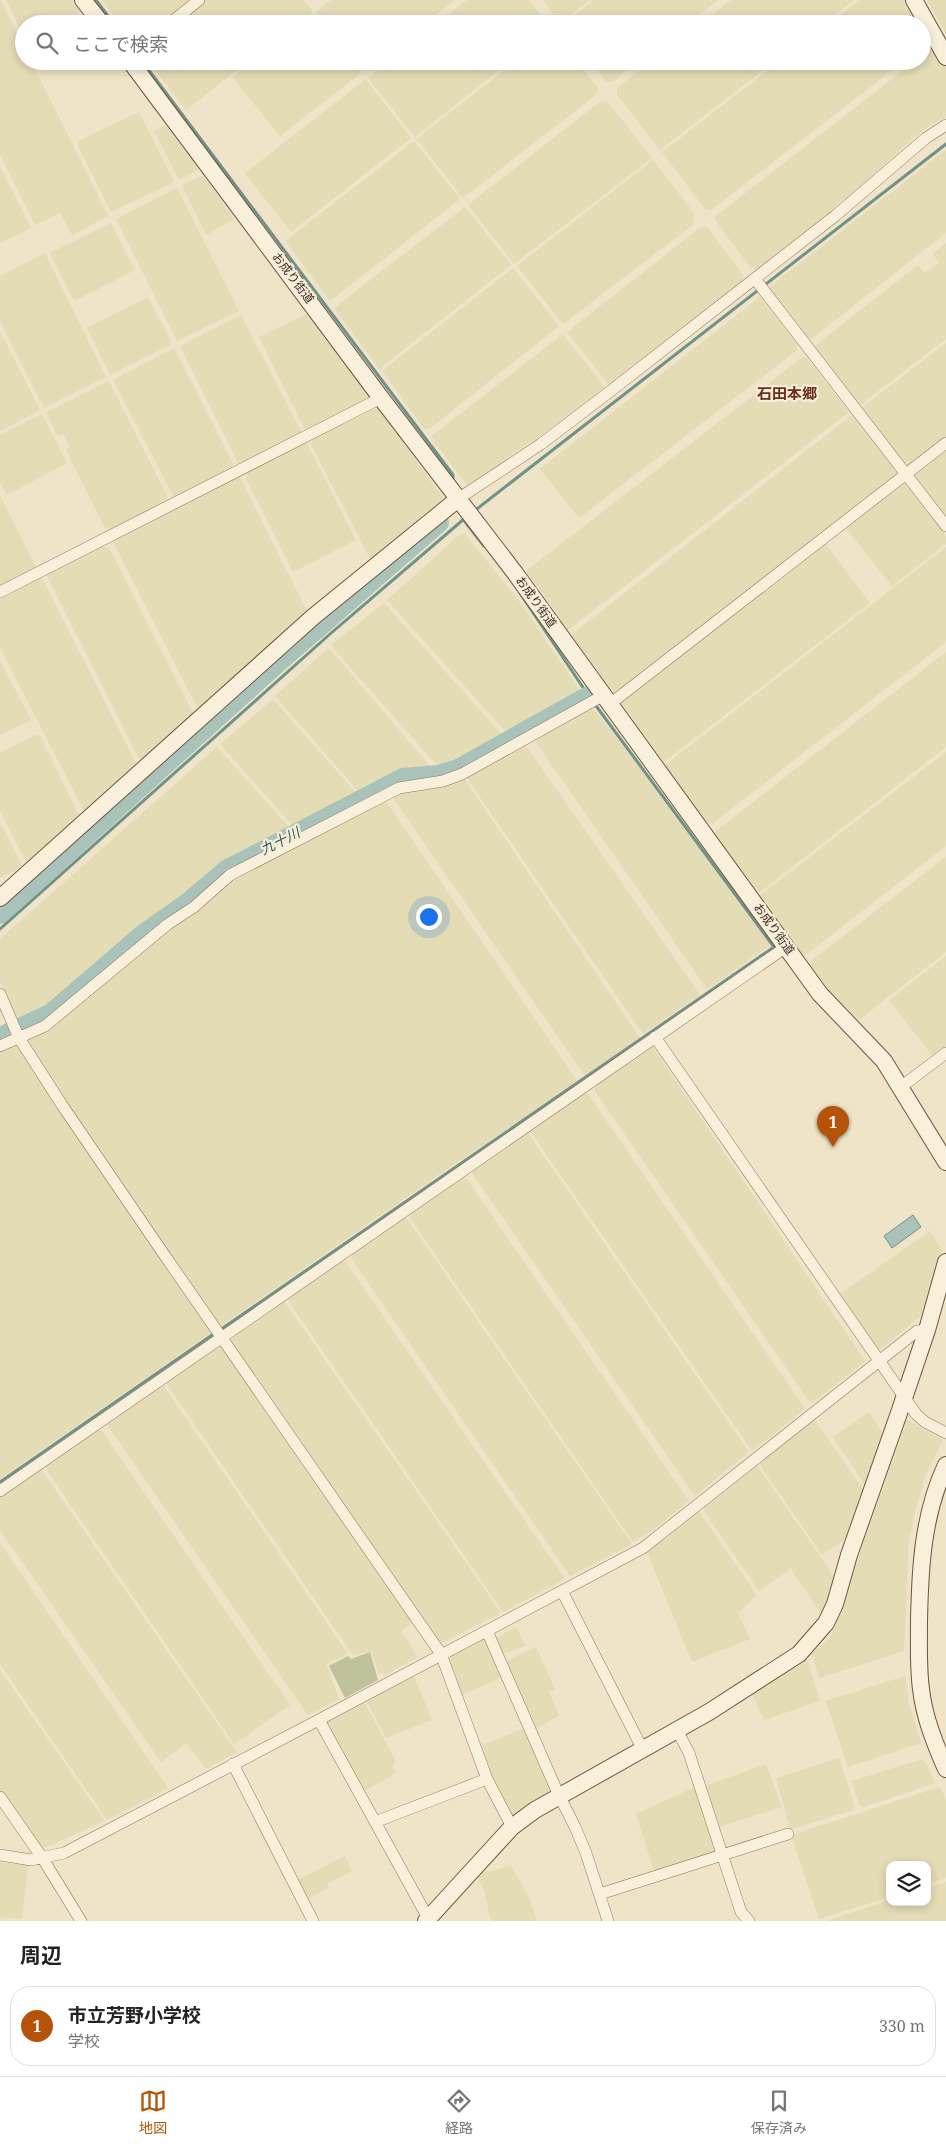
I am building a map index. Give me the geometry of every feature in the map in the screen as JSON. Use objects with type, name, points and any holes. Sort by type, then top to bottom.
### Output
[{"type":"street","points":[[83,0],[95,15]]},
{"type":"street","points":[[180,15],[199,0]]},
{"type":"street","points":[[914,0],[922,15]]},
{"type":"street","points":[[931,30],[946,57]]},
{"type":"street","name":"お成り街道","points":[[137,70],[381,398],[515,573],[820,994],[884,1061],[941,1141],[946,1162]]},
{"type":"street","points":[[0,898],[313,617],[370,569],[458,499],[540,444],[835,216],[926,138],[946,125]]},
{"type":"street","points":[[754,279],[946,526]]},
{"type":"street","points":[[0,592],[381,398]]},
{"type":"street","points":[[0,1046],[45,1026],[168,924],[194,907],[230,875],[399,788],[443,781],[462,774],[607,700],[946,443]]},
{"type":"street","points":[[0,1491],[786,947]]},
{"type":"street","points":[[0,994],[20,1038],[68,1113],[441,1654],[487,1779],[512,1827]]},
{"type":"street","points":[[655,1037],[904,1398],[916,1414],[925,1422],[946,1433]]},
{"type":"street","points":[[901,1087],[946,1053]]},
{"type":"street","points":[[319,1720],[427,1920],[464,1882],[512,1827],[560,1796],[677,1730],[799,1654],[826,1623],[835,1604],[849,1556],[927,1330],[946,1262]]},
{"type":"street","points":[[0,1855],[31,1860],[43,1859],[64,1852],[319,1720],[654,1541],[878,1361],[917,1331],[927,1330]]},
{"type":"street","points":[[946,1465],[938,1482],[924,1532],[920,1582],[919,1654],[921,1691],[928,1720],[946,1769]]},
{"type":"street","points":[[562,1591],[643,1750]]},
{"type":"street","points":[[487,1631],[560,1796],[576,1826],[608,1921]]},
{"type":"street","points":[[677,1730],[689,1753],[741,1912],[748,1921]]},
{"type":"street","points":[[234,1764],[313,1921]]},
{"type":"street","points":[[375,1822],[487,1779]]},
{"type":"street","points":[[0,1797],[43,1859],[81,1921]]},
{"type":"street","points":[[600,1894],[788,1834]]},
{"type":"shaded area","points":[[0,0],[15,29],[15,70],[35,70],[108,216],[72,235],[60,213],[35,225],[0,155]]},
{"type":"shaded area","points":[[6,0],[72,0],[81,12],[75,15],[15,15],[15,18]]},
{"type":"shaded area","points":[[102,0],[192,0],[173,15],[113,15]]},
{"type":"shaded area","points":[[206,0],[304,0],[313,12],[309,15],[187,15]]},
{"type":"shaded area","points":[[331,0],[455,0],[436,15],[318,15],[316,12]]},
{"type":"shaded area","points":[[467,0],[529,0],[541,15],[448,15]]},
{"type":"shaded area","points":[[543,0],[590,0],[570,15],[554,15]]},
{"type":"shaded area","points":[[594,0],[718,0],[699,15],[575,15]]},
{"type":"shaded area","points":[[731,0],[854,0],[835,15],[712,15]]},
{"type":"shaded area","points":[[859,0],[909,0],[917,15],[840,15]]},
{"type":"shaded area","points":[[927,0],[946,0],[946,34]]},
{"type":"shaded area","points":[[931,49],[936,49],[946,67],[946,117],[927,127],[912,139],[860,187],[836,205],[834,211],[759,269],[751,268],[715,220],[716,216],[903,70],[931,70]]},
{"type":"shaded area","points":[[155,70],[237,70],[186,110]]},
{"type":"shaded area","points":[[241,70],[359,70],[361,73],[280,136],[232,77]]},
{"type":"shaded area","points":[[378,70],[500,70],[415,137],[368,78]]},
{"type":"shaded area","points":[[504,70],[584,70],[598,88],[597,94],[463,198],[416,139]]},
{"type":"shaded area","points":[[597,70],[627,70],[612,82],[606,82]]},
{"type":"shaded area","points":[[640,70],[763,70],[660,150],[617,95],[617,88]]},
{"type":"shaded area","points":[[768,70],[892,70],[711,210],[705,209],[662,152]]},
{"type":"shaded area","points":[[366,79],[411,138],[291,232],[245,173]]},
{"type":"shaded area","points":[[601,101],[608,102],[652,158],[514,264],[468,205]]},
{"type":"shaded area","points":[[139,112],[174,182],[111,212],[77,144],[78,141]]},
{"type":"shaded area","points":[[166,125],[199,169],[179,180],[154,131]]},
{"type":"shaded area","points":[[414,141],[460,199],[330,301],[285,241]]},
{"type":"shaded area","points":[[946,150],[946,233],[811,339],[805,337],[768,288]]},
{"type":"shaded area","points":[[653,160],[694,213],[693,225],[563,324],[517,266]]},
{"type":"shaded area","points":[[0,167],[31,228],[0,243]]},
{"type":"shaded area","points":[[203,175],[234,219],[206,235],[182,185]]},
{"type":"shaded area","points":[[177,188],[239,311],[177,341],[116,219]]},
{"type":"shaded area","points":[[465,207],[511,265],[379,369],[334,308]]},
{"type":"shaded area","points":[[111,223],[135,270],[74,301],[50,253]]},
{"type":"shaded area","points":[[701,227],[707,227],[743,274],[742,283],[609,385],[567,332]]},
{"type":"shaded area","points":[[946,243],[946,339],[859,406],[815,350],[816,345],[918,265],[924,273],[939,263],[933,254]]},
{"type":"shaded area","points":[[45,253],[106,377],[44,408],[0,321],[0,276]]},
{"type":"shaded area","points":[[513,268],[559,326],[429,429],[425,430],[382,371]]},
{"type":"shaded area","points":[[148,297],[171,341],[170,345],[110,375],[87,328]]},
{"type":"shaded area","points":[[760,297],[798,345],[797,350],[579,518],[540,469]]},
{"type":"shaded area","points":[[307,314],[371,398],[306,432],[259,337]]},
{"type":"shaded area","points":[[241,315],[302,433],[241,464],[238,463],[180,346]]},
{"type":"shaded area","points":[[0,331],[40,410],[0,431]]},
{"type":"shaded area","points":[[563,334],[605,388],[544,433],[467,485],[431,438]]},
{"type":"shaded area","points":[[946,343],[946,438],[910,466],[905,466],[860,409]]},
{"type":"shaded area","points":[[174,348],[233,464],[232,467],[174,497],[113,380]]},
{"type":"shaded area","points":[[803,357],[807,358],[849,412],[568,630],[526,571]]},
{"type":"shaded area","points":[[109,381],[169,500],[110,530],[108,526],[105,528],[66,450],[70,447],[63,434],[58,437],[46,412]]},
{"type":"shaded area","points":[[378,407],[443,498],[370,559],[311,444],[313,440]]},
{"type":"shaded area","points":[[42,414],[67,463],[7,495],[0,482],[0,435]]},
{"type":"shaded area","points":[[852,415],[897,473],[897,477],[615,694],[571,635]]},
{"type":"shaded area","points":[[307,443],[356,540],[293,572],[246,479],[247,473]]},
{"type":"shaded area","points":[[946,448],[946,518],[914,478],[915,473]]},
{"type":"shaded area","points":[[236,477],[240,477],[308,613],[201,709],[196,705],[112,540]]},
{"type":"shaded area","points":[[902,482],[946,536],[946,544],[892,586],[845,527]]},
{"type":"shaded area","points":[[0,495],[36,567],[0,586]]},
{"type":"shaded area","points":[[464,533],[516,597],[579,689],[506,732],[387,600],[457,537]]},
{"type":"shaded area","points":[[825,543],[870,603],[664,762],[621,702]]},
{"type":"shaded area","points":[[104,546],[109,547],[194,715],[141,762],[46,574]]},
{"type":"shaded area","points":[[946,547],[946,642],[712,824],[706,821],[665,765]]},
{"type":"shaded area","points":[[41,576],[137,765],[85,813],[0,648],[0,598]]},
{"type":"shaded area","points":[[384,603],[502,735],[453,763],[437,765],[332,647],[332,644]]},
{"type":"shaded area","points":[[327,649],[330,649],[431,767],[400,771],[359,792],[275,696]]},
{"type":"shaded area","points":[[946,652],[946,747],[759,893],[715,834],[716,831]]},
{"type":"shaded area","points":[[0,660],[31,720],[0,735]]},
{"type":"shaded area","points":[[273,699],[357,794],[293,826],[220,744]]},
{"type":"shaded area","points":[[591,707],[615,735],[771,945],[707,989],[535,741],[536,738]]},
{"type":"shaded area","points":[[35,735],[40,736],[80,817],[27,863],[0,811],[0,753]]},
{"type":"shaded area","points":[[524,745],[700,995],[643,1034],[466,777]]},
{"type":"shaded area","points":[[217,747],[289,827],[288,830],[219,864],[183,897],[152,917],[51,1003],[17,1019],[0,981],[0,939]]},
{"type":"shaded area","points":[[946,752],[946,846],[804,956],[760,895]]},
{"type":"shaded area","points":[[464,778],[640,1038],[585,1076],[393,798],[394,794]]},
{"type":"shaded area","points":[[381,801],[387,803],[578,1082],[453,1165],[0,1479],[0,1050],[30,1037],[236,877]]},
{"type":"shaded area","points":[[0,823],[23,867],[0,878]]},
{"type":"shaded area","points":[[946,857],[946,952],[859,1020],[829,991],[811,965],[811,961]]},
{"type":"shaded area","points":[[946,956],[946,1048],[934,1058],[889,1000]]},
{"type":"shaded area","points":[[653,1047],[865,1361],[811,1404],[595,1091],[595,1085]]},
{"type":"shaded area","points":[[583,1093],[588,1094],[805,1409],[752,1451],[530,1131]]},
{"type":"shaded area","points":[[528,1133],[749,1452],[695,1496],[472,1173],[473,1170]]},
{"type":"shaded area","points":[[462,1177],[466,1178],[689,1501],[654,1529],[633,1542],[408,1215]]},
{"type":"shaded area","points":[[406,1217],[632,1544],[570,1576],[351,1258],[353,1253]]},
{"type":"shaded area","points":[[930,1231],[942,1250],[922,1315],[877,1352],[837,1296]]},
{"type":"shaded area","points":[[341,1261],[345,1261],[565,1579],[503,1612],[287,1299]]},
{"type":"shaded area","points":[[284,1301],[501,1613],[440,1644],[231,1342],[233,1337]]},
{"type":"shaded area","points":[[217,1346],[222,1347],[413,1623],[401,1631],[418,1657],[385,1675],[384,1672],[379,1674],[371,1651],[353,1655],[166,1383]]},
{"type":"shaded area","points":[[163,1385],[348,1654],[326,1664],[339,1699],[308,1715],[108,1426],[108,1422]]},
{"type":"shaded area","points":[[869,1412],[885,1436],[869,1484],[865,1485],[833,1437]]},
{"type":"shaded area","points":[[907,1420],[943,1440],[926,1475],[915,1512],[909,1542],[904,1651],[819,1678],[812,1654],[830,1637],[844,1606],[853,1573]]},
{"type":"shaded area","points":[[813,1421],[816,1422],[863,1489],[861,1503],[848,1537],[822,1555],[759,1464]]},
{"type":"shaded area","points":[[97,1430],[102,1431],[290,1705],[234,1744],[44,1466]]},
{"type":"shaded area","points":[[757,1465],[835,1578],[822,1615],[791,1569],[759,1591],[704,1511],[704,1508]]},
{"type":"shaded area","points":[[41,1469],[237,1752],[206,1769],[187,1743],[161,1762],[0,1530],[0,1497]]},
{"type":"shaded area","points":[[697,1513],[700,1513],[757,1595],[738,1613],[750,1639],[692,1662],[648,1555],[650,1548],[666,1539]]},
{"type":"shaded area","points":[[0,1543],[167,1786],[167,1789],[107,1820],[0,1664]]},
{"type":"shaded area","points":[[516,1627],[526,1646],[502,1654],[495,1638]]},
{"type":"shaded area","points":[[486,1637],[505,1676],[460,1696],[447,1661],[449,1657]]},
{"type":"shaded area","points":[[536,1647],[555,1689],[549,1692],[559,1715],[538,1728],[506,1663],[508,1660]]},
{"type":"shaded area","points":[[805,1659],[808,1662],[820,1701],[764,1720],[752,1694]]},
{"type":"shaded area","points":[[0,1670],[105,1821],[40,1850],[0,1791]]},
{"type":"shaded area","points":[[414,1676],[432,1720],[386,1738],[366,1701]]},
{"type":"shaded area","points":[[905,1676],[909,1704],[921,1743],[848,1767],[826,1701]]},
{"type":"shaded area","points":[[364,1701],[395,1760],[393,1766],[396,1773],[367,1790],[362,1789],[326,1726],[327,1722]]},
{"type":"shaded area","points":[[527,1727],[555,1791],[516,1816],[510,1817],[478,1747]]},
{"type":"shaded area","points":[[839,1758],[855,1807],[853,1810],[790,1830],[776,1778]]},
{"type":"shaded area","points":[[922,1759],[926,1763],[935,1783],[864,1807],[859,1805],[852,1781]]},
{"type":"shaded area","points":[[766,1764],[782,1807],[719,1827],[705,1786]]},
{"type":"shaded area","points":[[695,1787],[715,1852],[655,1874],[636,1814]]},
{"type":"shaded area","points":[[940,1787],[946,1799],[946,1878],[931,1883],[931,1861],[886,1861],[886,1898],[819,1919],[791,1835]]},
{"type":"shaded area","points":[[345,1856],[352,1871],[328,1883],[328,1888],[308,1899],[298,1880]]},
{"type":"shaded area","points":[[0,1862],[28,1866],[22,1919],[0,1917]]},
{"type":"shaded area","points":[[511,1866],[529,1897],[537,1921],[491,1921],[484,1889],[478,1879],[482,1873]]},
{"type":"shaded area","points":[[946,1882],[946,1921],[826,1921],[886,1901],[886,1906],[931,1906],[931,1887]]},
{"type":"green space","points":[[370,1652],[378,1680],[345,1698],[329,1666],[348,1656],[351,1659]]},
{"type":"water","points":[[913,1215],[921,1227],[892,1248],[884,1236]]},
{"type":"waterway","points":[[96,0],[107,15]]},
{"type":"waterway","points":[[149,70],[453,475],[453,482]]},
{"type":"waterway","points":[[473,512],[946,144]]},
{"type":"waterway","points":[[463,519],[484,546]]},
{"type":"waterway","points":[[0,929],[330,634],[464,519]]},
{"type":"waterway","points":[[0,915],[280,662],[440,523]]},
{"type":"waterway","points":[[220,1330],[774,947],[588,695],[520,593]]},
{"type":"waterway","name":"九十川","points":[[0,1036],[50,1013],[143,933],[187,902],[226,869],[403,777],[438,774],[458,768],[588,695]]},
{"type":"waterway","points":[[0,1482],[215,1333]]},
{"type":"place","name":"市立芳野小学校","points":[[833,1147]]},
{"type":"district","name":"石田本郷","points":[[787,394]]}]
